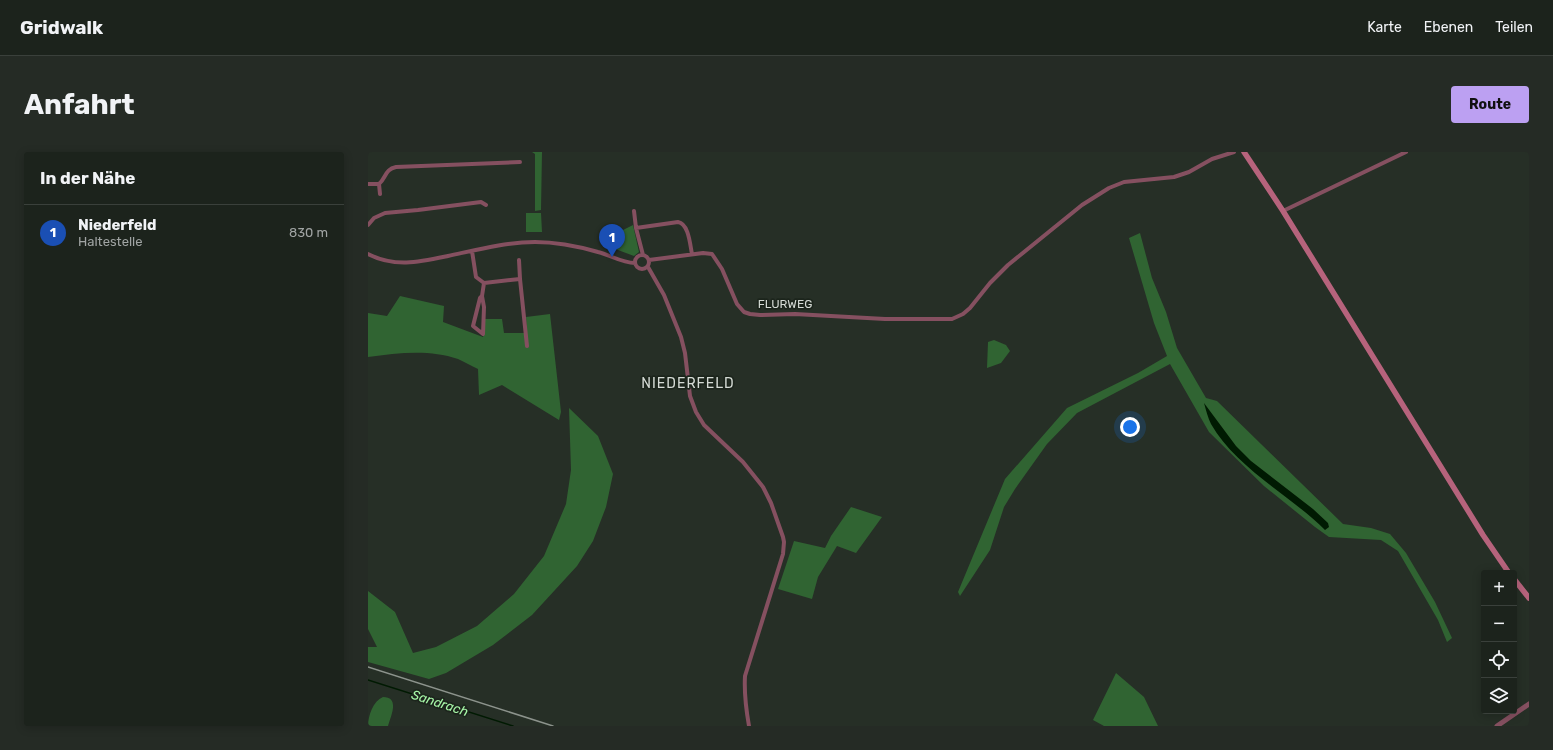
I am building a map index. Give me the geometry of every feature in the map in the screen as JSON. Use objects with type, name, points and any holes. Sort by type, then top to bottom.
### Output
[{"type":"main road","points":[[1244,152],[1283,211],[1479,529],[1507,570]]},
{"type":"main road","points":[[1517,584],[1529,598]]},
{"type":"street","name":"FLURWEG","points":[[649,260],[692,254],[712,254],[715,257],[737,304],[744,312],[750,314],[952,319],[963,314],[970,308],[990,283],[1014,261],[1082,205],[1109,188],[1124,182],[1174,177],[1188,172],[1212,159],[1234,152]]},
{"type":"street","points":[[1283,211],[1406,152]]},
{"type":"street","points":[[380,194],[379,184],[391,168],[520,162]]},
{"type":"street","points":[[368,184],[379,184]]},
{"type":"street","points":[[368,225],[374,218],[385,213],[481,202],[486,205]]},
{"type":"street","points":[[634,211],[636,228],[643,255],[649,260],[648,267],[664,295],[682,338],[690,396],[696,412],[704,425],[743,462],[760,483],[772,503],[784,542],[778,572],[745,676],[745,703],[749,726]]},
{"type":"street","points":[[636,228],[682,222],[686,228],[692,254]]},
{"type":"street","points":[[368,254],[389,262],[407,264],[521,242],[555,243],[585,248],[625,262],[635,263],[640,269],[648,267]]},
{"type":"street","points":[[472,251],[476,278],[484,283],[520,279]]},
{"type":"street","points":[[635,263],[638,257],[643,255]]},
{"type":"street","points":[[519,260],[527,346]]},
{"type":"street","points":[[482,296],[480,298],[473,326],[483,334],[484,307],[482,296],[484,283]]},
{"type":"street","points":[[1497,726],[1529,704]]},
{"type":"green space","points":[[532,152],[542,152],[541,210],[535,211],[535,154]]},
{"type":"green space","points":[[526,213],[541,213],[542,232],[526,232]]},
{"type":"green space","points":[[633,225],[639,252],[634,256],[610,247],[613,235]]},
{"type":"green space","points":[[1140,233],[1152,278],[1166,312],[1177,348],[1206,398],[1217,401],[1343,524],[1371,528],[1390,534],[1406,553],[1435,602],[1452,638],[1447,642],[1438,620],[1398,551],[1381,540],[1329,537],[1264,486],[1209,432],[1170,364],[1077,413],[1047,444],[1004,507],[990,550],[960,596],[958,592],[1005,479],[1067,408],[1138,373],[1167,356],[1154,323],[1129,238]]},
{"type":"green space","points":[[400,296],[444,306],[443,322],[483,337],[485,319],[502,319],[504,333],[527,333],[526,317],[550,314],[561,412],[559,420],[502,385],[479,395],[478,369],[458,359],[425,353],[402,353],[368,357],[368,313],[387,316]]},
{"type":"green space","points":[[994,340],[1006,345],[1010,351],[1001,363],[987,368],[988,342]]},
{"type":"green space","points":[[569,408],[598,436],[613,474],[606,507],[593,541],[577,566],[532,615],[493,645],[446,673],[429,679],[368,662],[368,647],[377,647],[368,629],[368,591],[395,612],[413,653],[436,647],[477,626],[514,594],[544,556],[566,504],[571,470]]},
{"type":"green space","points":[[851,507],[882,517],[856,553],[837,546],[818,577],[812,599],[778,589],[794,541],[825,548],[831,536]]},
{"type":"green space","points":[[1116,673],[1144,697],[1158,726],[1104,726],[1093,720]]},
{"type":"green space","points":[[383,697],[391,700],[393,704],[388,726],[368,726],[369,718],[374,705]]},
{"type":"shaded area","points":[[1204,403],[1236,446],[1251,461],[1313,509],[1328,523],[1329,527],[1325,530],[1234,454],[1211,424]]},
{"type":"waterway","name":"Sandrach","points":[[368,680],[513,726]]},
{"type":"railway","points":[[368,667],[553,726]]},
{"type":"place","name":"Niederfeld","points":[[612,257]]},
{"type":"district","name":"NIEDERFELD","points":[[688,383]]}]
